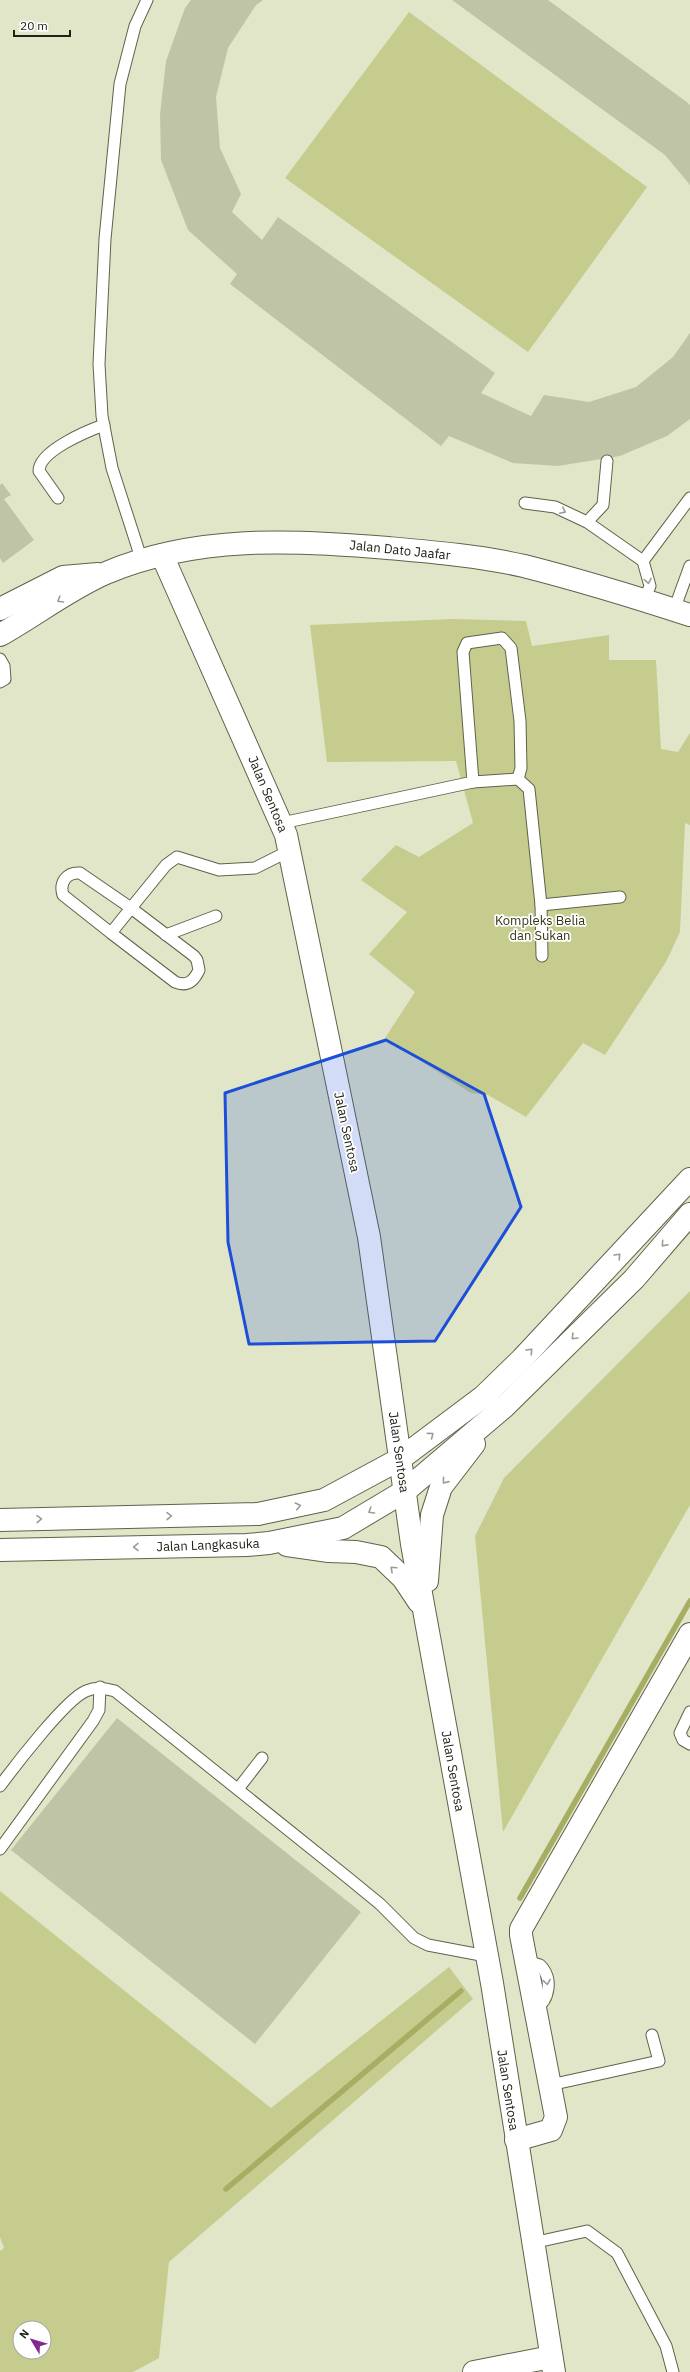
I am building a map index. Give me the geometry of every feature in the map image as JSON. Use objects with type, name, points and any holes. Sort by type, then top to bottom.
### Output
[{"type":"main road","name":"Jalan Dato Jaafar","points":[[0,635],[106,573],[152,558],[219,545],[266,542],[332,543],[406,549],[523,566],[682,612]]},
{"type":"main road","name":"Jalan Sentosa","points":[[152,558],[282,823],[289,851],[369,1237],[404,1491],[486,1956],[552,2364]]},
{"type":"main road","name":"Jalan Dato Jaafar","points":[[2,603],[62,577],[106,573]]},
{"type":"main road","points":[[0,1520],[258,1514],[324,1500],[400,1459],[484,1396],[522,1359],[690,1179]]},
{"type":"main road","points":[[425,1612],[432,1515],[441,1487],[505,1406],[634,1279],[690,1214]]},
{"type":"main road","name":"Jalan Langkasuka","points":[[0,1550],[269,1543],[343,1528],[404,1491],[505,1406]]},
{"type":"main road","points":[[269,1543],[329,1551],[356,1552],[381,1557],[403,1578],[425,1612]]},
{"type":"main road","points":[[516,2140],[551,2130],[556,2117],[521,1935],[524,1923],[690,1634]]},
{"type":"main road","points":[[474,2372],[552,2364]]},
{"type":"lane","points":[[147,0],[135,26],[120,84],[105,239],[99,364],[104,425],[112,468],[152,558]]},
{"type":"lane","points":[[58,498],[39,471],[42,460],[76,435],[104,425]]},
{"type":"lane","points":[[587,522],[603,505],[607,461]]},
{"type":"lane","points":[[643,561],[690,498]]},
{"type":"lane","points":[[525,503],[555,507],[587,522],[643,561],[650,586],[644,601]]},
{"type":"lane","points":[[682,612],[690,566]]},
{"type":"lane","points":[[473,782],[462,652],[467,643],[502,638],[511,648],[520,721],[521,768],[518,779]]},
{"type":"lane","points":[[0,660],[4,666],[5,679],[0,682]]},
{"type":"lane","points":[[282,823],[473,782],[518,779],[529,789],[541,905],[542,956]]},
{"type":"lane","points":[[111,933],[166,865],[177,857],[219,870],[255,868],[289,851]]},
{"type":"lane","points":[[75,872],[85,875],[131,908],[197,960],[199,970],[190,982],[185,984],[175,982],[111,933],[63,895],[62,884],[66,877],[75,872]]},
{"type":"lane","points":[[541,905],[620,897]]},
{"type":"lane","points":[[166,935],[216,916]]},
{"type":"lane","points":[[0,1786],[67,1706],[84,1691],[100,1687],[115,1691],[380,1904],[414,1938],[428,1945],[486,1956]]},
{"type":"lane","points":[[0,1849],[93,1721],[98,1710],[100,1687]]},
{"type":"lane","points":[[690,1712],[680,1733],[683,1740],[690,1744]]},
{"type":"lane","points":[[238,1789],[262,1758]]},
{"type":"lane","points":[[550,2085],[659,2061],[652,2035]]},
{"type":"lane","points":[[532,2243],[587,2231],[617,2253],[666,2346],[673,2372]]},
{"type":"highlighted area","points":[[386,1040],[484,1094],[521,1207],[435,1341],[249,1344],[228,1242],[225,1093]]},
{"type":"green space","points":[[409,12],[647,187],[528,352],[285,178]]},
{"type":"green space","name":"Kompleks Belia dan Sukan","points":[[453,619],[526,621],[532,646],[609,635],[609,660],[656,660],[661,749],[678,752],[690,733],[690,825],[685,823],[680,932],[666,962],[605,1055],[583,1043],[526,1117],[488,1095],[471,1093],[385,1038],[415,992],[369,954],[407,912],[361,880],[396,845],[419,857],[473,823],[456,761],[327,762],[310,625]]},
{"type":"green space","points":[[690,1291],[690,1505],[503,1832],[475,1536],[504,1478]]},
{"type":"green space","points":[[0,1891],[271,2108],[449,1967],[473,1999],[169,2262],[159,2358],[133,2372],[0,2372],[0,2251],[4,2248],[0,2237]]},
{"type":"building","points":[[191,0],[263,0],[256,5],[228,48],[216,97],[220,148],[241,194],[232,212],[262,240],[278,217],[495,373],[481,393],[531,416],[544,395],[589,402],[636,387],[673,357],[690,333],[690,419],[667,436],[620,456],[558,466],[513,463],[449,436],[441,446],[230,284],[237,274],[188,230],[161,160],[160,114],[166,61],[185,8]]},
{"type":"building","points":[[452,0],[548,0],[688,103],[690,105],[690,185],[665,155]]},
{"type":"building","points":[[2,483],[11,495],[4,499],[34,540],[3,563],[0,558],[0,485]]},
{"type":"building","points":[[117,1718],[361,1912],[255,2044],[11,1850]]},
{"type":"waterway","points":[[520,1898],[690,1601]]},
{"type":"waterway","points":[[226,2189],[461,1991]]}]
